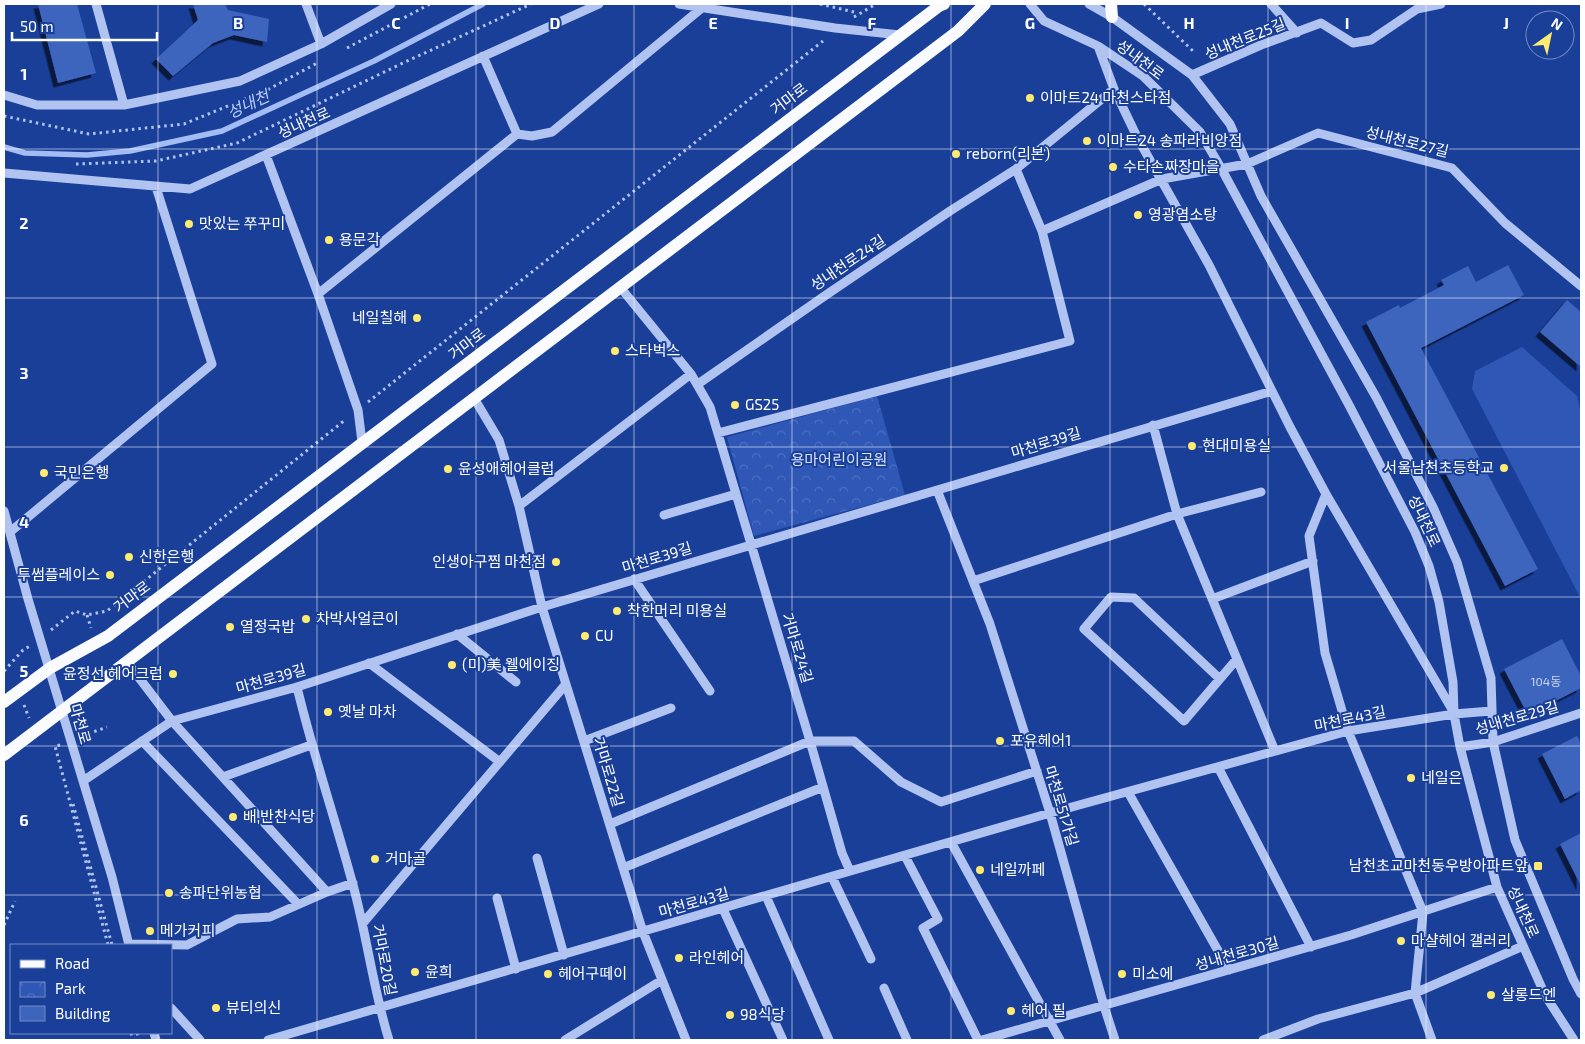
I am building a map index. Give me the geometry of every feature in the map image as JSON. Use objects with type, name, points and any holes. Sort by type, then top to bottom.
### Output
[{"type":"main road","name":"거마로","points":[[4,702],[50,668],[108,636],[900,35],[944,4]]},
{"type":"main road","points":[[4,755],[958,31],[985,4]]},
{"type":"main road","points":[[1111,4],[1112,17]]},
{"type":"street","points":[[96,4],[124,105]]},
{"type":"street","points":[[306,4],[321,44]]},
{"type":"street","points":[[4,95],[37,106],[124,105],[240,81],[321,44],[391,4]]},
{"type":"street","name":"성내천로","points":[[4,173],[190,189],[599,4]]},
{"type":"street","points":[[679,4],[839,28],[900,35]]},
{"type":"street","name":"성내천로","points":[[1030,4],[1044,21],[1098,46],[1143,76],[1200,132],[1416,532],[1429,566],[1439,602],[1453,682],[1454,714],[1460,747],[1497,887],[1545,995],[1574,1040]]},
{"type":"street","name":"성내천로","points":[[1089,4],[1112,17],[1192,75],[1230,124],[1261,196],[1376,397],[1433,507],[1457,562],[1491,678],[1493,742],[1515,840],[1572,979],[1581,994]]},
{"type":"street","points":[[1271,4],[1297,33]]},
{"type":"street","name":"성내천로25길","points":[[1192,75],[1261,45],[1321,23],[1353,43],[1371,40],[1417,9],[1441,4]]},
{"type":"street","points":[[318,294],[517,134],[532,136],[552,132],[703,8]]},
{"type":"street","points":[[1098,46],[1114,89],[1138,137],[1209,265],[1326,494],[1454,714]]},
{"type":"street","points":[[483,56],[517,134]]},
{"type":"street","name":"성내천로24길","points":[[698,384],[826,295],[1016,169],[1114,89]]},
{"type":"street","name":"성내천로27길","points":[[1162,179],[1246,164],[1318,133],[1452,168],[1505,223],[1581,286]]},
{"type":"street","points":[[266,155],[318,294],[358,410],[362,442]]},
{"type":"street","points":[[718,433],[1070,340],[1042,230],[1016,169]]},
{"type":"street","points":[[1042,230],[1162,179]]},
{"type":"street","points":[[10,532],[212,364],[156,186]]},
{"type":"street","name":"거마로24길","points":[[620,287],[691,374],[710,406],[842,854],[850,871]]},
{"type":"street","points":[[519,506],[691,374]]},
{"type":"street","name":"마천로39길","points":[[83,782],[172,722],[297,687],[457,634],[634,579],[1272,391]]},
{"type":"street","name":"거마로22길","points":[[474,398],[499,440],[519,506],[542,607],[643,932],[686,1040]]},
{"type":"street","points":[[1152,425],[1177,514],[1275,751]]},
{"type":"street","name":"마천로51가길","points":[[936,490],[990,624],[1050,813],[1115,1040]]},
{"type":"street","points":[[973,582],[1177,514],[1261,492]]},
{"type":"street","points":[[664,515],[736,494]]},
{"type":"street","points":[[1326,494],[1309,536],[1325,653],[1348,731],[1423,912],[1414,993],[1432,1040]]},
{"type":"street","name":"마천로","points":[[4,511],[28,599],[112,877],[129,944]]},
{"type":"street","points":[[1212,599],[1312,561]]},
{"type":"street","points":[[634,579],[710,691]]},
{"type":"street","points":[[1220,679],[1134,598],[1111,597],[1084,629],[1184,721],[1220,679],[1236,660]]},
{"type":"street","points":[[457,634],[516,682]]},
{"type":"street","points":[[127,662],[172,722],[328,892]]},
{"type":"street","points":[[369,663],[500,762]]},
{"type":"street","points":[[363,923],[566,684]]},
{"type":"street","name":"거마로20길","points":[[297,687],[311,745],[353,884],[363,923],[379,1009],[389,1040]]},
{"type":"street","points":[[584,740],[671,708]]},
{"type":"street","name":"마천로43길","points":[[268,1040],[1050,813],[1348,731],[1454,714],[1491,711]]},
{"type":"street","name":"성내천로29길","points":[[1460,747],[1493,742],[1581,713]]},
{"type":"street","points":[[142,741],[298,904]]},
{"type":"street","points":[[610,824],[810,741],[854,741],[901,782],[941,802],[1037,771]]},
{"type":"street","points":[[223,777],[311,745]]},
{"type":"street","points":[[1218,767],[1311,947]]},
{"type":"street","points":[[624,868],[823,787]]},
{"type":"street","points":[[1128,792],[1230,970]]},
{"type":"street","points":[[951,842],[1060,1040]]},
{"type":"street","points":[[905,856],[938,919],[923,928],[980,1040]]},
{"type":"street","points":[[537,858],[564,955]]},
{"type":"street","points":[[832,877],[871,959]]},
{"type":"street","points":[[172,945],[188,945],[238,919],[270,917],[328,892],[353,884]]},
{"type":"street","name":"성내천로30길","points":[[980,1040],[1311,947],[1497,887]]},
{"type":"street","points":[[766,896],[829,1040]]},
{"type":"street","points":[[497,898],[516,969]]},
{"type":"street","points":[[723,908],[782,1040]]},
{"type":"street","points":[[1263,1040],[1318,1019],[1414,993],[1523,946]]},
{"type":"street","points":[[565,1040],[662,980]]},
{"type":"street","points":[[884,988],[907,1040]]},
{"type":"street","points":[[172,1009],[200,1040]]},
{"type":"path","points":[[69,164],[156,160],[237,143],[402,63],[531,4]]},
{"type":"path","points":[[820,4],[858,13]]},
{"type":"path","name":"거마로","points":[[366,404],[858,13],[876,4]]},
{"type":"path","points":[[1144,4],[1193,51]]},
{"type":"path","name":"거마로","points":[[75,612],[87,615],[107,611],[352,415]]},
{"type":"path","points":[[4,671],[23,650]]},
{"type":"path","name":"마천로","points":[[108,944],[56,746],[112,944]]},
{"type":"path","points":[[4,925],[15,901]]},
{"type":"green space","points":[[1522,347],[1577,396],[1581,413],[1581,599],[1472,389],[1475,371]]},
{"type":"green space","name":"용마어린이공원","points":[[877,396],[905,495],[754,536],[727,437]]},
{"type":"building","points":[[38,4],[77,4],[96,73],[58,83]]},
{"type":"building","points":[[193,4],[225,4],[228,10],[269,19],[267,42],[234,35],[213,43],[173,76],[156,59],[198,20]]},
{"type":"building","points":[[1508,265],[1524,295],[1421,348],[1538,569],[1505,586],[1366,322],[1399,305],[1400,308],[1444,285],[1441,280],[1468,266],[1476,282]]},
{"type":"building","points":[[1567,300],[1581,312],[1581,367],[1540,332]]},
{"type":"building","points":[[1562,639],[1581,676],[1581,688],[1528,715],[1504,669]]},
{"type":"building","points":[[1577,736],[1581,744],[1581,790],[1565,799],[1542,754]]},
{"type":"building","points":[[1581,833],[1581,886],[1560,844]]},
{"type":"waterway","name":"성내천","points":[[4,147],[25,153],[87,155],[130,151],[222,131],[374,61],[483,4]]},
{"type":"place","name":"이마트24 마천스타점","points":[[1030,98]]},
{"type":"place","name":"이마트24 송파라비앙점","points":[[1087,141]]},
{"type":"place","name":"reborn(리본)","points":[[956,154]]},
{"type":"place","name":"수타손짜장마을","points":[[1113,167]]},
{"type":"place","name":"영광염소탕","points":[[1138,215]]},
{"type":"place","name":"맛있는 쭈꾸미","points":[[189,224]]},
{"type":"place","name":"용문각","points":[[329,240]]},
{"type":"place","name":"네일칠해","points":[[417,318]]},
{"type":"place","name":"스타벅스","points":[[615,351]]},
{"type":"place","name":"GS25","points":[[735,405]]},
{"type":"place","name":"현대미용실","points":[[1192,446]]},
{"type":"place","name":"서울남천초등학교","points":[[1504,468]]},
{"type":"place","name":"윤성애헤어클럽","points":[[448,469]]},
{"type":"place","name":"국민은행","points":[[44,473]]},
{"type":"place","name":"신한은행","points":[[129,557]]},
{"type":"place","name":"인생아구찜 마천점","points":[[556,562]]},
{"type":"place","name":"투썸플레이스","points":[[110,575]]},
{"type":"place","name":"착한머리 미용실","points":[[617,611]]},
{"type":"place","name":"차박사얼큰이","points":[[306,619]]},
{"type":"place","name":"열정국밥","points":[[230,627]]},
{"type":"place","name":"CU","points":[[585,636]]},
{"type":"place","name":"(미)美 웰에이징","points":[[452,665]]},
{"type":"place","name":"윤정선 헤어크럽","points":[[173,674]]},
{"type":"place","name":"옛날 마차","points":[[328,712]]},
{"type":"place","name":"포유헤어1","points":[[1000,741]]},
{"type":"place","name":"네일은","points":[[1411,778]]},
{"type":"place","name":"배,반찬식당","points":[[233,817]]},
{"type":"place","name":"거마골","points":[[375,859]]},
{"type":"place","name":"남천초교마천동우방아파트앞","points":[[1538,866]]},
{"type":"place","name":"네일까페","points":[[980,870]]},
{"type":"place","name":"송파단위농협","points":[[169,893]]},
{"type":"place","name":"메가커피","points":[[150,931]]},
{"type":"place","name":"마샬헤어 갤러리","points":[[1401,941]]},
{"type":"place","name":"라인헤어","points":[[679,958]]},
{"type":"place","name":"윤희","points":[[415,972]]},
{"type":"place","name":"헤어구떼이","points":[[548,974]]},
{"type":"place","name":"미소에","points":[[1122,974]]},
{"type":"place","name":"살롱드엔","points":[[1491,995]]},
{"type":"place","name":"뷰티의신","points":[[216,1008]]},
{"type":"place","name":"헤어 필","points":[[1011,1011]]},
{"type":"place","name":"98식당","points":[[730,1015]]}]
